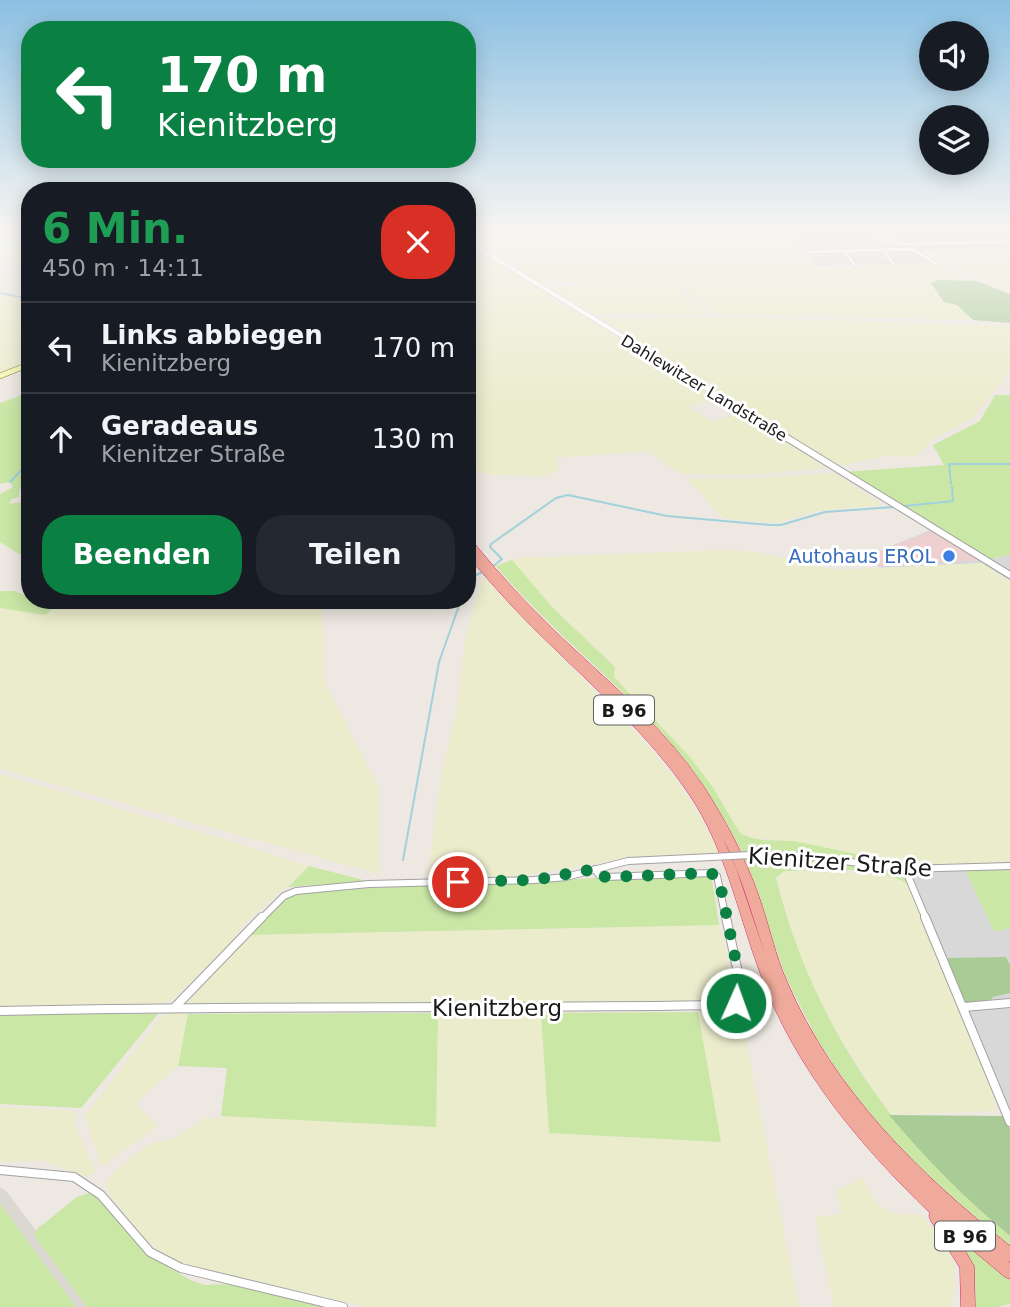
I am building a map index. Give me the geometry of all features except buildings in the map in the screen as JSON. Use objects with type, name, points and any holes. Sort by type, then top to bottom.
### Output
[{"type":"highway","name":"B 96","points":[[476,553],[530,619],[644,731],[682,778],[722,845],[788,1025],[844,1112],[923,1198],[1010,1272]]},
{"type":"highway","name":"B 96","points":[[476,558],[651,728],[694,780],[732,845],[753,896],[781,982],[799,1021],[852,1102],[892,1151],[929,1189],[1010,1255]]},
{"type":"highway","points":[[923,1198],[954,1241],[967,1265],[968,1307]]},
{"type":"main road","points":[[0,376],[21,367]]},
{"type":"street","name":"Dahlewitzer Landstraße","points":[[547,290],[1010,575]]},
{"type":"street","name":"Kienitzer Straße","points":[[175,1007],[228,955],[250,928],[284,897],[296,891],[369,884],[534,880],[640,860],[750,855],[805,856],[905,869],[1010,866]]},
{"type":"street","name":"Kienitzberg","points":[[0,1011],[175,1007],[547,1009],[725,1005],[740,999],[742,991],[717,876],[711,873],[606,877],[599,875],[595,869]]},
{"type":"street","points":[[905,869],[1010,1122]]},
{"type":"street","points":[[964,1007],[1010,1003]]},
{"type":"street","points":[[0,1170],[74,1177],[101,1195],[150,1252],[181,1268],[343,1307]]},
{"type":"shaded area","points":[[933,529],[987,560],[1010,555],[1010,581],[982,563],[880,568],[866,556]]},
{"type":"shaded area","points":[[932,531],[979,560],[882,566],[869,555]]},
{"type":"shaded area","points":[[900,863],[1010,863],[1010,1129],[1005,1116]]},
{"type":"shaded area","points":[[0,1187],[7,1192],[93,1307],[0,1307]]},
{"type":"green space","points":[[476,290],[540,290],[716,398],[689,407],[712,421],[741,413],[826,468],[752,475],[680,474],[647,451],[555,458],[559,469],[546,476],[490,475],[476,470]]},
{"type":"green space","points":[[551,290],[681,290],[711,314],[593,314]]},
{"type":"green space","points":[[686,290],[961,290],[957,305],[973,320],[717,314]]},
{"type":"green space","points":[[936,290],[1000,290],[1010,294],[1010,323],[973,320],[957,305],[944,302]]},
{"type":"green space","points":[[0,294],[21,298],[21,364],[0,373]]},
{"type":"green space","points":[[718,317],[1010,326],[1010,372],[973,418],[932,440],[917,457],[886,456],[839,466],[633,341],[600,318]]},
{"type":"green space","points":[[21,395],[21,487],[19,497],[12,499],[9,504],[21,502],[21,554],[0,542],[0,494],[13,487],[10,482],[0,484],[0,403]]},
{"type":"green space","points":[[995,395],[1010,395],[1010,555],[987,560],[963,542],[844,472],[944,465],[933,445],[980,421]]},
{"type":"green space","points":[[834,473],[882,505],[818,511],[776,523],[727,519],[720,515],[687,479],[759,478]]},
{"type":"green space","points":[[725,550],[758,552],[833,570],[982,563],[1010,581],[1010,863],[900,863],[795,842],[748,837],[740,833],[712,786],[689,756],[614,677],[615,667],[553,608],[512,562],[516,558]]},
{"type":"green space","points":[[512,560],[553,608],[615,667],[614,677],[689,756],[712,786],[740,833],[754,838],[798,842],[884,859],[937,864],[898,866],[807,853],[742,853],[712,799],[676,749],[496,566]]},
{"type":"green space","points":[[483,577],[636,733],[673,775],[701,817],[719,853],[629,858],[520,876],[428,877],[443,765],[457,710],[465,640]]},
{"type":"green space","points":[[0,591],[14,591],[21,594],[21,609],[53,609],[45,615],[0,608]]},
{"type":"green space","points":[[0,608],[45,615],[53,609],[322,609],[324,681],[379,788],[379,874],[0,769]]},
{"type":"green space","points":[[0,774],[309,866],[240,928],[231,943],[171,1001],[154,1004],[0,1006]]},
{"type":"green space","points":[[745,859],[827,861],[904,873],[909,884],[880,874],[848,870],[784,871],[776,878],[792,932],[812,982],[836,1031],[863,1076],[930,1160],[968,1199],[1010,1236],[1010,1248],[914,1165],[860,1102],[818,1041],[786,978]]},
{"type":"green space","points":[[309,866],[367,881],[288,887]]},
{"type":"green space","points":[[1010,868],[1010,928],[994,932],[965,870]]},
{"type":"green space","points":[[813,870],[894,876],[909,884],[997,1099],[995,1111],[889,1115],[827,1016],[808,978],[783,904],[777,875],[784,871]]},
{"type":"green space","points":[[711,873],[719,925],[247,935],[284,898],[300,891]]},
{"type":"green space","points":[[719,925],[734,987],[734,994],[726,1002],[190,1003],[189,996],[247,935]]},
{"type":"green space","points":[[1006,957],[1010,965],[1010,993],[993,997],[991,1000],[966,1003],[944,958]]},
{"type":"green space","points":[[170,1011],[188,1014],[178,1066],[135,1103],[158,1126],[101,1167],[85,1115],[163,1015]]},
{"type":"green space","points":[[698,1012],[740,1012],[799,1307],[366,1307],[183,1264],[165,1255],[146,1240],[108,1192],[107,1182],[114,1171],[149,1144],[173,1139],[205,1118],[215,1119],[221,1116],[436,1127],[438,1013],[541,1013],[549,1133],[720,1142]]},
{"type":"green space","points":[[698,1012],[721,1142],[549,1133],[541,1013]]},
{"type":"green space","points":[[438,1013],[436,1127],[221,1116],[227,1068],[178,1066],[188,1014]]},
{"type":"green space","points":[[0,1014],[158,1014],[81,1108],[0,1104]]},
{"type":"green space","points":[[0,1107],[77,1111],[74,1122],[96,1172],[85,1177],[44,1161],[0,1162]]},
{"type":"green space","points":[[889,1115],[1005,1116],[1010,1129],[1010,1236],[947,1178]]},
{"type":"green space","points":[[863,1178],[876,1202],[891,1213],[921,1215],[946,1244],[954,1263],[951,1307],[834,1307],[815,1217],[841,1214],[836,1190]]},
{"type":"green space","points":[[93,1192],[153,1258],[190,1280],[205,1285],[230,1284],[327,1307],[87,1307],[34,1235],[37,1229],[77,1197]]},
{"type":"green space","points":[[1,1205],[76,1307],[0,1307]]},
{"type":"green space","points":[[954,1235],[1010,1280],[1010,1304],[973,1307],[971,1269]]},
{"type":"waterway","points":[[0,293],[21,297]]},
{"type":"waterway","points":[[951,484],[949,464],[1010,464]]},
{"type":"waterway","points":[[10,482],[21,470]]},
{"type":"waterway","points":[[905,506],[953,501],[952,487]]},
{"type":"waterway","points":[[492,567],[502,559],[490,547],[491,544],[556,498],[568,495],[667,516],[771,525],[781,525],[825,512],[894,507]]},
{"type":"waterway","points":[[476,575],[484,571]]},
{"type":"waterway","points":[[403,860],[439,662],[458,609]]},
{"type":"place","name":"Autohaus EROL","points":[[949,556]]},
{"type":"route","points":[[458,882],[566,877],[595,869],[599,875],[606,877],[711,873],[719,879],[742,991],[736,1003]]}]
